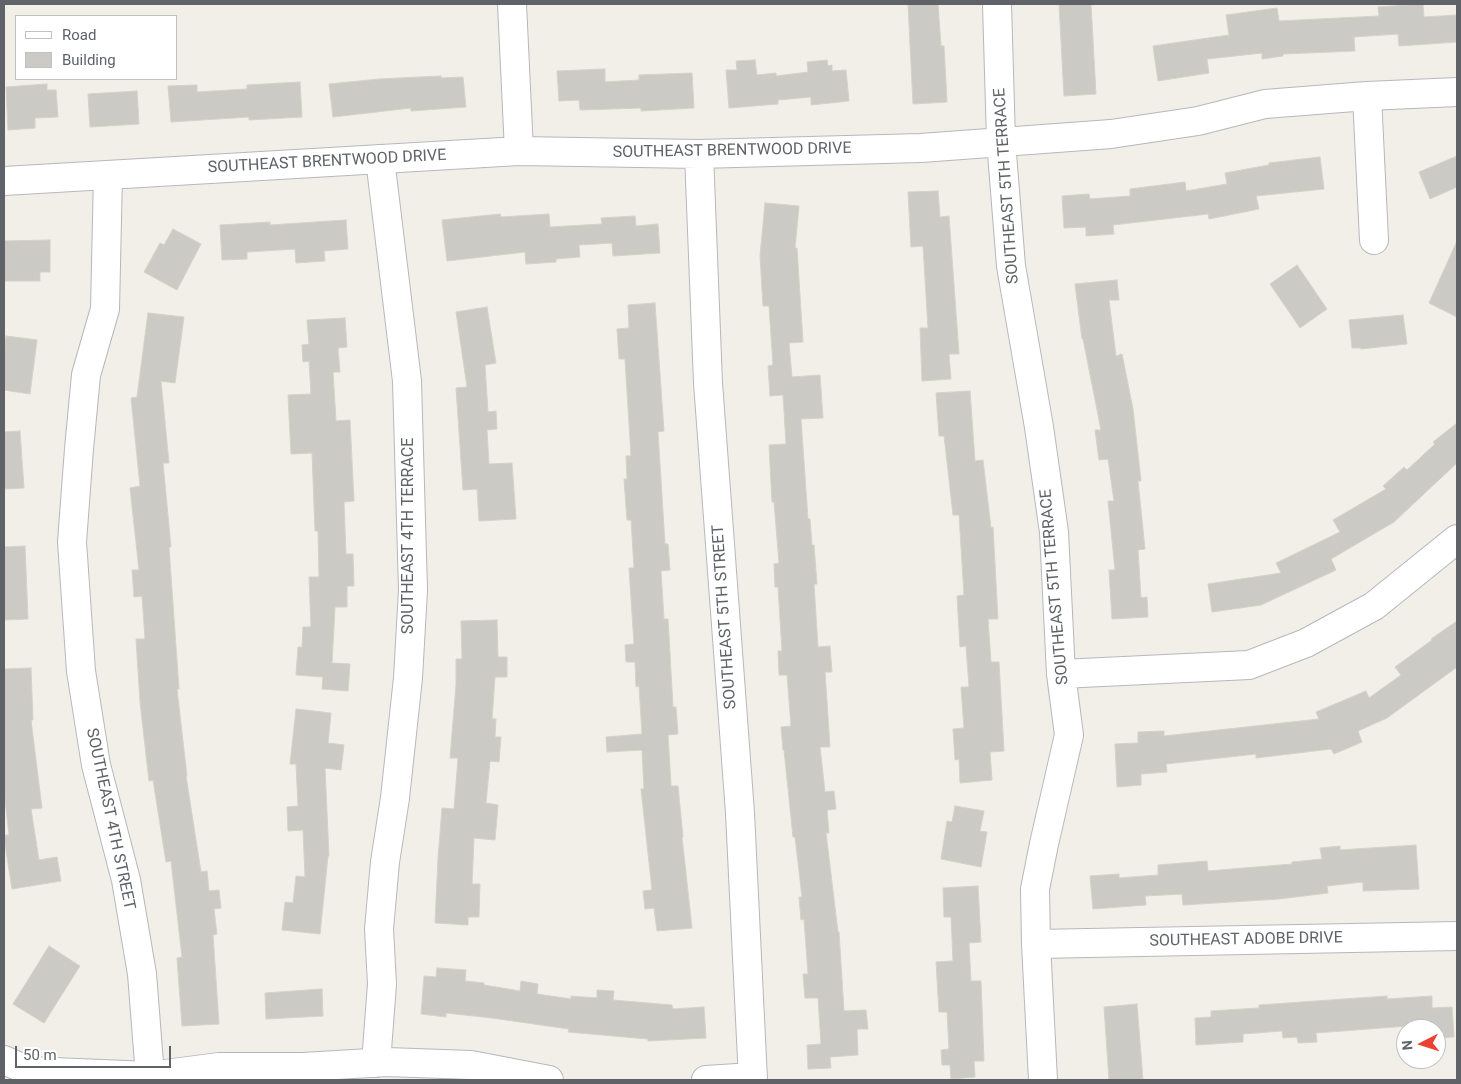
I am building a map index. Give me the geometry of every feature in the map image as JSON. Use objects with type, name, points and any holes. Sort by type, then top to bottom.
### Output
[{"type":"street","points":[[512,4],[519,151]]},
{"type":"street","name":"SOUTHEAST 5TH TERRACE","points":[[997,4],[1001,141],[1011,266],[1039,426],[1054,532],[1061,674],[1069,735],[1035,889],[1043,1080]]},
{"type":"street","name":"SOUTHEAST BRENTWOOD DRIVE","points":[[4,181],[519,151],[699,154],[921,148],[1111,134],[1198,121],[1265,104],[1367,96],[1457,92]]},
{"type":"street","points":[[1367,96],[1374,240]]},
{"type":"street","name":"SOUTHEAST 5TH STREET","points":[[699,154],[708,383],[740,813],[753,1079]]},
{"type":"street","name":"SOUTHEAST 4TH TERRACE","points":[[376,1063],[382,984],[379,929],[385,862],[395,798],[408,678],[413,590],[408,381],[380,159]]},
{"type":"street","name":"SOUTHEAST 4TH STREET","points":[[108,175],[105,308],[86,375],[78,449],[72,542],[81,671],[96,765],[126,880],[142,974],[150,1076]]},
{"type":"street","points":[[1061,674],[1249,665],[1306,643],[1374,606],[1457,539]]},
{"type":"street","name":"SOUTHEAST ADOBE DRIVE","points":[[1036,944],[1457,936]]},
{"type":"street","points":[[4,1060],[28,1071],[150,1076],[219,1067],[303,1067],[376,1063],[471,1065],[549,1080]]},
{"type":"street","points":[[706,1080],[753,1079]]},
{"type":"building","points":[[908,4],[938,4],[941,46],[944,46],[947,102],[913,104]]},
{"type":"building","points":[[1059,4],[1091,4],[1096,94],[1064,96]]},
{"type":"building","points":[[1423,4],[1424,17],[1457,15],[1457,42],[1399,46],[1398,34],[1354,37],[1355,51],[1283,54],[1283,56],[1262,59],[1262,53],[1207,59],[1209,73],[1158,81],[1153,46],[1229,35],[1226,15],[1277,8],[1279,21],[1379,16],[1378,7]]},
{"type":"building","points":[[755,60],[757,75],[776,73],[776,76],[808,72],[807,62],[827,60],[828,66],[832,65],[832,71],[846,70],[849,101],[811,105],[811,97],[778,100],[778,104],[729,108],[726,70],[737,70],[736,61]]},
{"type":"building","points":[[605,69],[605,82],[639,80],[639,75],[692,73],[694,108],[641,111],[641,108],[580,110],[579,100],[559,101],[557,71]]},
{"type":"building","points":[[441,76],[441,78],[463,77],[466,107],[411,111],[411,108],[333,117],[329,84]]},
{"type":"building","points":[[300,82],[302,117],[249,120],[249,117],[171,122],[168,86],[197,85],[197,92],[247,89],[247,85]]},
{"type":"building","points":[[47,84],[47,90],[56,90],[58,117],[35,118],[35,128],[8,130],[6,87]]},
{"type":"building","points":[[137,91],[139,124],[90,127],[88,94]]},
{"type":"building","points":[[1457,156],[1457,187],[1430,199],[1419,172]]},
{"type":"building","points":[[1320,157],[1324,189],[1256,196],[1259,209],[1209,219],[1208,214],[1113,225],[1114,234],[1086,236],[1086,227],[1064,228],[1062,196],[1089,194],[1090,199],[1130,196],[1130,189],[1185,182],[1186,191],[1227,184],[1225,173],[1269,165],[1269,163]]},
{"type":"building","points":[[938,191],[940,217],[949,216],[959,354],[949,354],[951,379],[922,381],[920,328],[928,328],[923,246],[911,247],[908,192]]},
{"type":"building","points":[[765,203],[799,206],[795,248],[797,248],[803,342],[789,343],[792,377],[820,375],[823,418],[801,419],[808,519],[810,519],[812,545],[814,545],[817,584],[814,584],[818,647],[830,646],[832,672],[825,672],[830,747],[820,747],[825,792],[834,791],[836,809],[827,810],[829,833],[826,833],[839,932],[844,1011],[866,1010],[868,1029],[857,1029],[858,1055],[830,1057],[831,1068],[808,1069],[807,1045],[821,1044],[818,998],[805,998],[803,974],[808,974],[804,919],[801,920],[799,897],[802,897],[795,837],[793,837],[781,727],[791,726],[787,675],[779,675],[778,651],[782,651],[778,587],[775,587],[774,564],[779,563],[774,502],[772,502],[769,445],[786,444],[783,395],[770,396],[768,366],[773,365],[769,306],[763,306],[760,256]]},
{"type":"building","points":[[500,214],[501,217],[549,214],[550,227],[602,224],[601,218],[635,216],[636,226],[658,224],[660,253],[613,256],[612,243],[579,245],[580,257],[556,259],[556,262],[526,264],[525,252],[447,261],[442,220]]},
{"type":"building","points":[[346,220],[348,249],[324,251],[325,261],[296,263],[295,249],[247,252],[247,259],[222,260],[220,225],[270,222],[270,225]]},
{"type":"building","points":[[173,229],[201,244],[177,290],[144,272],[160,243],[164,245]]},
{"type":"building","points":[[50,240],[50,272],[40,272],[40,281],[4,281],[4,241]]},
{"type":"building","points":[[1457,241],[1457,317],[1429,303]]},
{"type":"building","points":[[1297,265],[1327,309],[1300,328],[1270,284]]},
{"type":"building","points":[[1117,280],[1119,300],[1109,300],[1116,356],[1122,354],[1133,409],[1141,481],[1138,481],[1145,549],[1138,550],[1141,598],[1147,597],[1148,617],[1112,619],[1109,570],[1115,570],[1108,501],[1114,501],[1108,459],[1099,460],[1095,430],[1101,430],[1082,339],[1075,284]]},
{"type":"building","points":[[655,303],[664,431],[658,432],[665,544],[668,544],[670,570],[661,571],[664,619],[668,619],[673,707],[676,707],[678,734],[668,735],[671,786],[678,786],[692,928],[657,931],[654,908],[645,909],[643,891],[652,890],[641,789],[644,789],[642,750],[607,752],[606,737],[642,734],[639,686],[636,687],[635,662],[626,662],[625,645],[634,644],[629,568],[634,568],[631,520],[627,520],[624,479],[627,479],[626,456],[631,456],[625,359],[619,359],[617,329],[629,328],[628,305]]},
{"type":"building","points":[[487,307],[496,363],[485,365],[488,412],[496,411],[497,429],[487,430],[489,464],[512,463],[516,519],[479,521],[477,489],[463,490],[456,388],[467,387],[456,312]]},
{"type":"building","points":[[148,313],[184,317],[175,383],[161,381],[169,463],[163,463],[171,547],[169,547],[179,689],[177,689],[186,776],[201,872],[207,871],[209,891],[219,890],[221,908],[214,909],[217,934],[213,935],[219,1024],[182,1026],[177,958],[182,957],[171,861],[166,862],[153,780],[149,781],[140,702],[136,639],[145,639],[142,596],[134,597],[132,570],[139,570],[130,488],[140,486],[131,398],[137,397]]},
{"type":"building","points":[[1403,315],[1407,344],[1361,349],[1352,348],[1349,320]]},
{"type":"building","points":[[345,318],[347,347],[338,348],[340,372],[333,372],[336,421],[350,420],[354,501],[344,502],[346,554],[353,554],[354,586],[347,586],[347,607],[335,607],[332,663],[350,664],[348,691],[322,689],[323,677],[296,675],[298,647],[302,647],[303,627],[311,627],[309,577],[319,577],[318,531],[315,531],[312,453],[291,454],[288,395],[311,394],[309,361],[303,362],[302,345],[309,344],[307,320]]},
{"type":"building","points":[[6,336],[37,340],[30,394],[4,390]]},
{"type":"building","points":[[970,391],[975,461],[983,460],[991,528],[993,527],[998,619],[988,619],[991,662],[999,662],[1004,751],[990,752],[992,780],[960,783],[959,759],[955,760],[953,729],[964,728],[961,687],[969,687],[966,646],[960,647],[957,596],[964,595],[959,515],[953,515],[944,436],[939,436],[936,393]]},
{"type":"building","points":[[1457,423],[1457,463],[1394,522],[1331,559],[1336,570],[1261,605],[1212,612],[1208,584],[1281,573],[1276,563],[1340,532],[1333,520],[1386,489],[1383,486],[1404,467],[1407,470],[1435,444],[1433,442]]},
{"type":"building","points":[[20,431],[24,488],[4,489],[4,432]]},
{"type":"building","points":[[25,546],[28,619],[4,620],[4,547]]},
{"type":"building","points":[[497,620],[498,657],[507,657],[507,677],[495,677],[492,719],[496,719],[495,737],[501,737],[499,762],[490,761],[486,803],[498,805],[495,840],[474,838],[472,884],[480,884],[479,917],[468,917],[468,925],[435,923],[442,808],[454,809],[458,758],[450,758],[456,685],[456,659],[462,659],[461,621]]},
{"type":"building","points":[[1457,621],[1457,667],[1387,718],[1358,731],[1362,742],[1334,754],[1331,749],[1256,758],[1256,754],[1166,764],[1167,772],[1141,774],[1141,785],[1117,787],[1115,744],[1138,743],[1138,732],[1164,731],[1164,736],[1319,719],[1316,712],[1366,691],[1369,698],[1401,675],[1395,667]]},
{"type":"building","points":[[31,668],[33,720],[31,720],[42,808],[31,809],[39,860],[57,857],[61,881],[12,889],[4,838],[4,835],[9,835],[4,791],[4,669]]},
{"type":"building","points":[[296,709],[331,713],[328,743],[344,745],[341,770],[325,768],[329,856],[320,934],[282,930],[285,902],[293,903],[296,876],[305,877],[303,830],[288,831],[287,807],[298,806],[296,764],[290,764]]},
{"type":"building","points":[[955,806],[984,811],[980,831],[987,832],[981,867],[941,859],[947,821],[952,822]]},
{"type":"building","points":[[1416,845],[1419,889],[1363,891],[1363,882],[1327,886],[1328,893],[1279,899],[1183,905],[1182,894],[1145,896],[1146,905],[1093,909],[1090,876],[1119,874],[1119,878],[1158,875],[1158,865],[1207,861],[1208,871],[1292,864],[1292,862],[1322,859],[1320,848],[1340,846],[1340,850]]},
{"type":"building","points":[[978,886],[981,942],[969,943],[971,981],[981,981],[984,1061],[974,1061],[975,1077],[951,1079],[950,1065],[942,1065],[941,1050],[949,1049],[947,1012],[939,1012],[936,962],[953,961],[951,917],[944,917],[943,888]]},
{"type":"building","points":[[49,946],[80,966],[44,1023],[13,1004]]},
{"type":"building","points":[[437,968],[466,970],[465,981],[520,991],[521,981],[538,984],[537,994],[571,999],[571,996],[597,998],[597,990],[614,991],[613,1000],[672,1005],[673,1009],[704,1007],[706,1038],[648,1041],[648,1039],[568,1032],[569,1029],[492,1018],[446,1013],[446,1017],[421,1014],[424,976],[436,977]]},
{"type":"building","points":[[322,989],[323,1016],[266,1019],[265,993]]},
{"type":"building","points":[[1387,996],[1387,999],[1432,996],[1432,1008],[1452,1007],[1454,1037],[1446,1037],[1446,1019],[1396,1019],[1396,1027],[1316,1033],[1317,1042],[1298,1043],[1297,1037],[1283,1038],[1282,1031],[1243,1034],[1243,1042],[1196,1045],[1195,1018],[1211,1017],[1211,1011],[1259,1008],[1259,1005]]},
{"type":"building","points":[[1137,1004],[1143,1080],[1109,1080],[1104,1007]]}]
